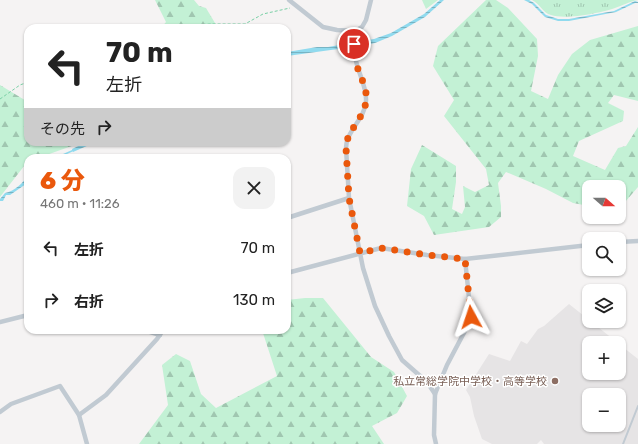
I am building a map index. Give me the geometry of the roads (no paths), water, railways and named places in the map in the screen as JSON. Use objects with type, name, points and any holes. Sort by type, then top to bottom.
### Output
[{"type":"street","points":[[290,0],[296,7],[305,12],[323,27],[337,30],[355,31],[362,27],[366,20],[371,0]]},
{"type":"street","points":[[355,31],[354,44],[356,59],[366,101],[364,112],[346,141],[349,198],[363,268],[376,306],[389,336],[402,360],[427,382],[436,394]]},
{"type":"street","points":[[291,217],[349,198]]},
{"type":"street","points":[[626,242],[638,241]]},
{"type":"street","points":[[291,272],[381,248],[465,259],[582,246]]},
{"type":"street","points":[[436,444],[434,434],[436,394],[447,365],[471,317],[465,259]]},
{"type":"street","points":[[0,322],[24,316]]},
{"type":"street","points":[[79,415],[106,395],[160,335],[157,334]]},
{"type":"street","points":[[0,412],[11,404],[60,386],[79,415],[88,444]]},
{"type":"lane","points":[[623,444],[638,406]]},
{"type":"water","points":[[440,0],[444,0],[425,17],[392,36],[375,43],[291,55],[291,51],[374,39],[391,33],[424,14]]},
{"type":"water","points":[[524,0],[529,0],[546,15],[558,19],[569,19],[614,11],[635,1],[638,3],[616,12],[569,21],[558,21],[545,17],[532,4]]},
{"type":"water","points":[[78,146],[87,146],[73,152],[72,149]]},
{"type":"water","points":[[24,181],[24,185],[10,195],[6,195],[3,201],[0,201],[5,193]]},
{"type":"waterway","points":[[65,154],[74,150]]},
{"type":"place","name":"私立常総学院中学校・高等学校","points":[[555,381]]}]
